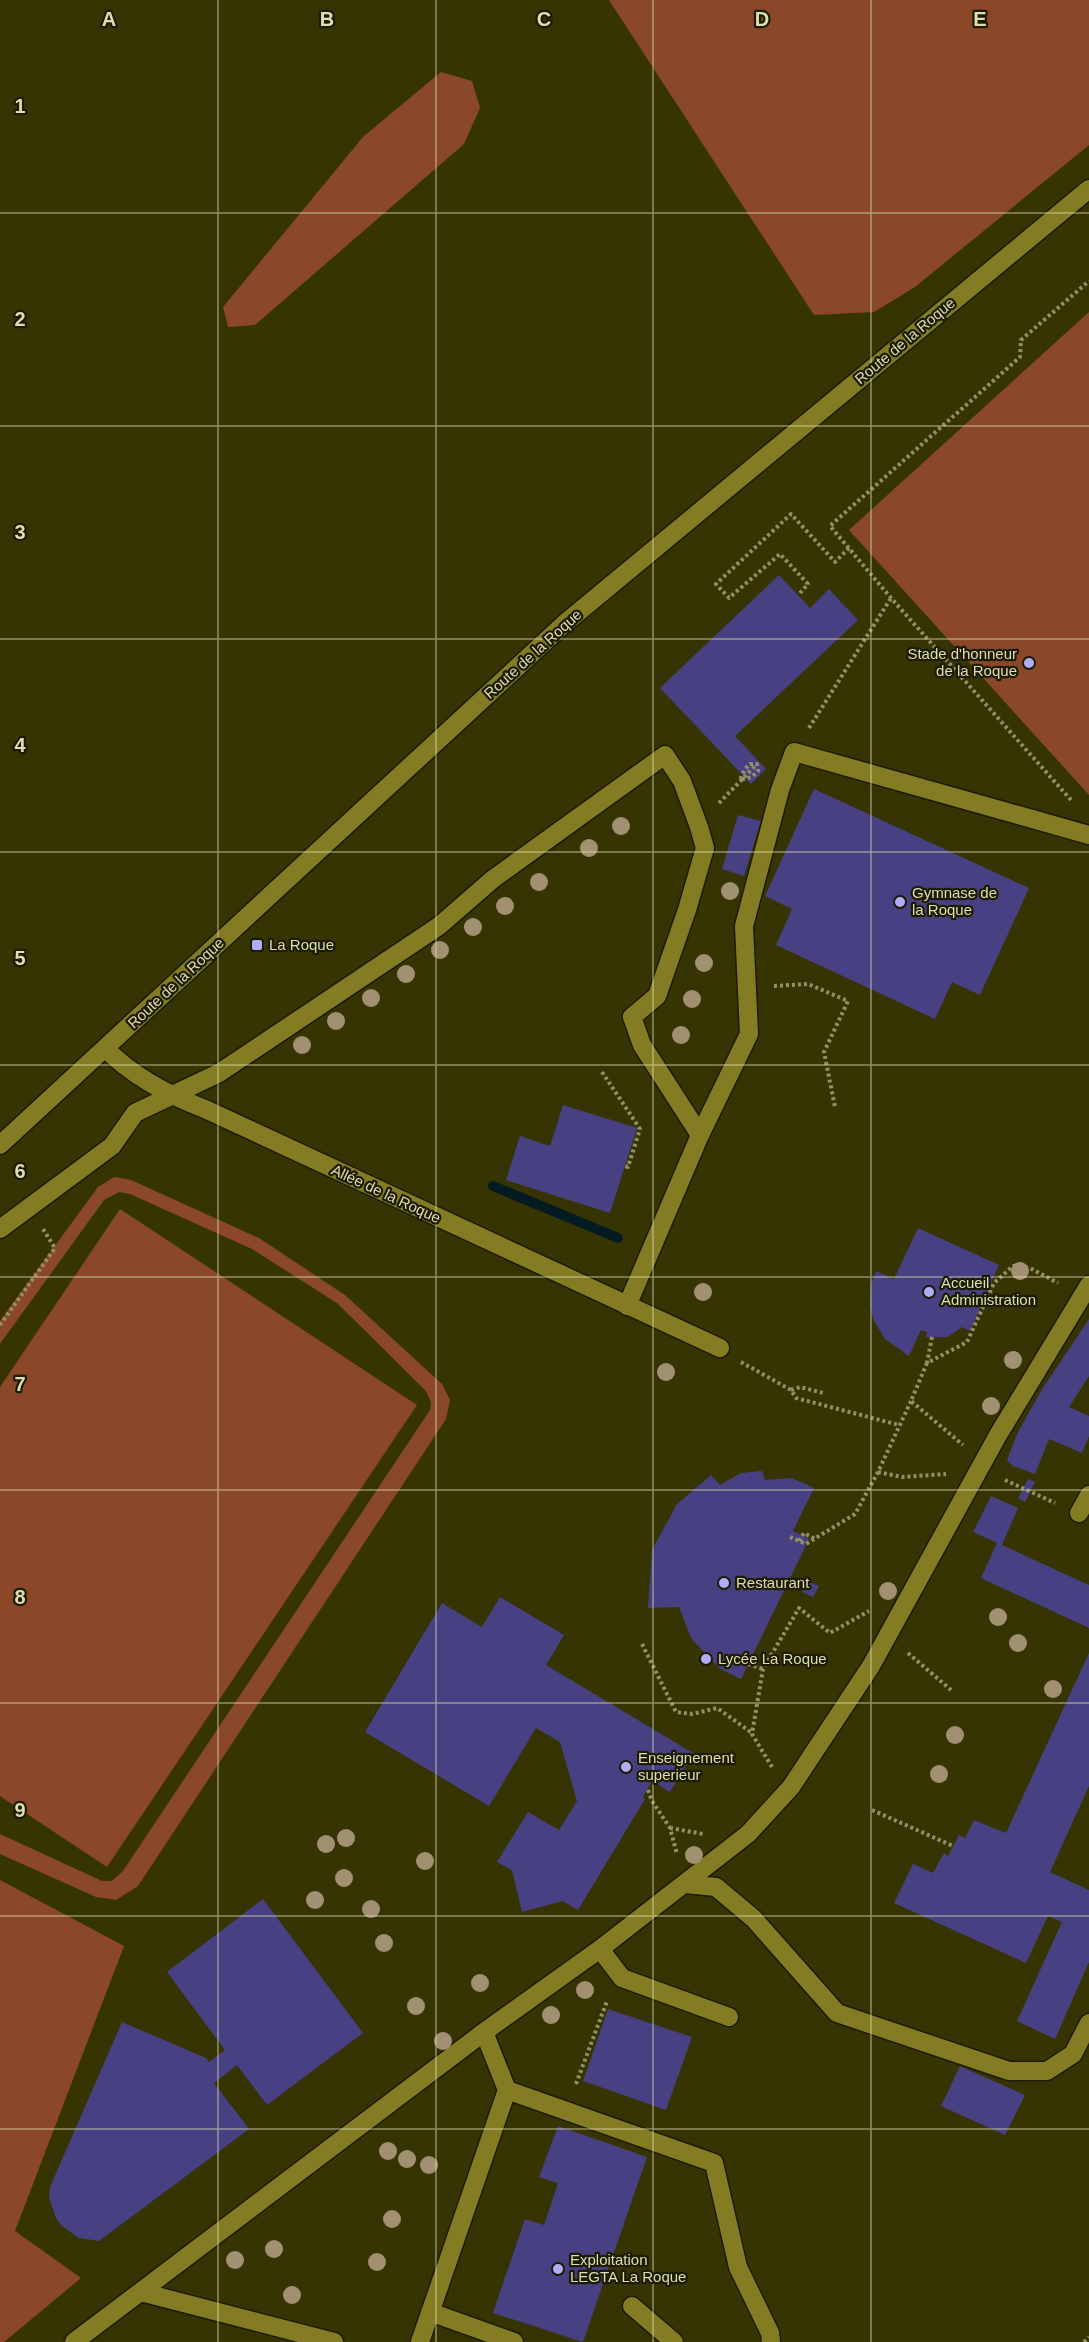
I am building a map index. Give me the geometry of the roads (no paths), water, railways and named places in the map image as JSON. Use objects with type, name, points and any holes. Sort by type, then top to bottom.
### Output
[{"type":"street","name":"Route de la Roque","points":[[0,1145],[564,624],[1089,189]]},
{"type":"street","points":[[627,1306],[700,1135],[749,1034],[744,926],[780,790],[794,752],[1089,835]]},
{"type":"street","points":[[0,1229],[112,1146],[135,1113],[219,1073],[439,926],[493,879],[665,756],[682,781],[705,848],[687,910],[657,996],[632,1017],[642,1045],[700,1135]]},
{"type":"street","name":"Allée de la Roque","points":[[105,1048],[119,1063],[170,1096],[205,1109],[720,1348]]},
{"type":"street","points":[[74,2342],[484,2032],[600,1949],[748,1834],[791,1787],[871,1666],[903,1612],[998,1435],[1085,1292]]},
{"type":"street","points":[[1079,1513],[1089,1495]]},
{"type":"street","points":[[685,1884],[716,1887],[724,1893],[754,1919],[837,2013],[1010,2071],[1047,2071],[1073,2054],[1089,2023]]},
{"type":"street","points":[[600,1949],[621,1978],[729,2018]]},
{"type":"street","points":[[420,2342],[507,2090],[484,2032]]},
{"type":"street","points":[[507,2090],[714,2163],[738,2267],[770,2333],[771,2342]]},
{"type":"street","points":[[141,2292],[334,2342]]},
{"type":"street","points":[[632,2306],[674,2342]]},
{"type":"street","points":[[430,2312],[514,2342]]},
{"type":"waterway","points":[[493,1186],[618,1238]]},
{"type":"place","name":"Stade d'honneur de la Roque","points":[[1029,663]]},
{"type":"place","name":"Gymnase de la Roque","points":[[900,902]]},
{"type":"place","name":"La Roque","points":[[257,945]]},
{"type":"place","name":"Accueil Administration","points":[[929,1292]]},
{"type":"place","name":"Restaurant","points":[[724,1583]]},
{"type":"place","name":"Lycée La Roque","points":[[706,1659]]},
{"type":"place","name":"Enseignement superieur","points":[[626,1767]]},
{"type":"place","name":"Exploitation LEGTA La Roque","points":[[558,2269]]}]
